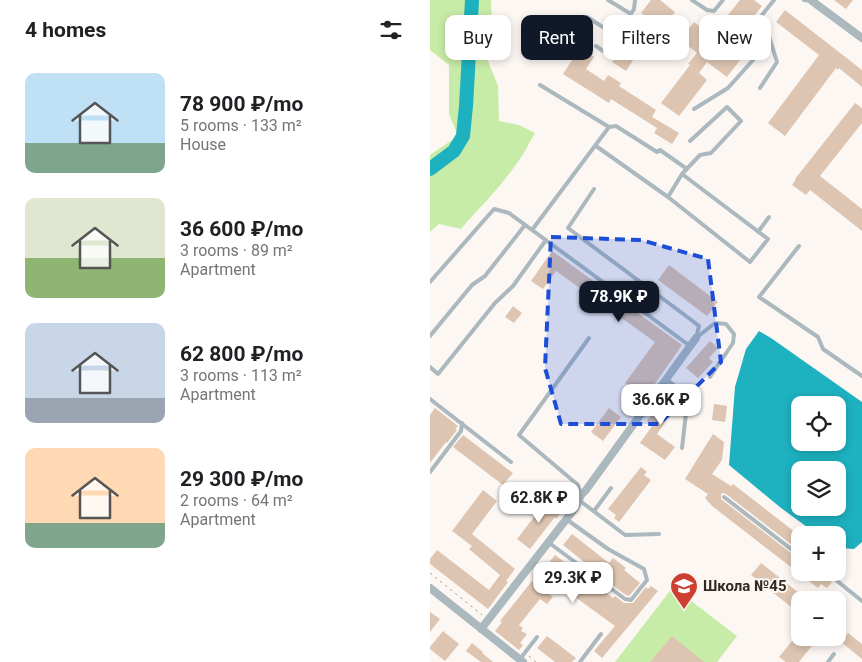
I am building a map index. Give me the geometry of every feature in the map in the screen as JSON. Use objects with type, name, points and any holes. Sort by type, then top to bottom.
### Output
[{"type":"street","points":[[810,0],[862,38]]},
{"type":"street","points":[[481,630],[566,519],[696,338]]},
{"type":"street","points":[[430,588],[521,661]]},
{"type":"lane","points":[[608,0],[631,14],[634,9],[635,0]]},
{"type":"lane","points":[[692,0],[706,10],[714,11],[723,0]]},
{"type":"lane","points":[[762,15],[774,0]]},
{"type":"lane","points":[[760,88],[777,62],[771,43]]},
{"type":"lane","points":[[596,46],[603,51]]},
{"type":"lane","points":[[694,109],[728,88],[753,60]]},
{"type":"lane","points":[[540,85],[609,127],[616,126],[657,152],[660,150],[687,169]]},
{"type":"lane","points":[[668,197],[682,174],[700,155],[711,153],[741,121],[727,107],[690,141]]},
{"type":"lane","points":[[532,230],[609,127]]},
{"type":"lane","points":[[596,146],[668,197],[750,262],[768,239],[682,174]]},
{"type":"lane","points":[[594,189],[568,228],[699,326],[696,338]]},
{"type":"lane","points":[[430,282],[494,209],[509,213],[690,346]]},
{"type":"lane","points":[[758,232],[769,217]]},
{"type":"lane","points":[[430,336],[472,285],[485,276],[525,225]]},
{"type":"lane","points":[[430,367],[438,374],[495,304],[513,286],[546,240]]},
{"type":"lane","points":[[799,246],[759,297],[818,337],[823,349],[862,376]]},
{"type":"lane","points":[[696,338],[715,324],[726,324],[734,334],[733,343],[710,377]]},
{"type":"lane","points":[[589,338],[519,435],[578,486],[580,497],[594,511],[625,535],[659,534]]},
{"type":"lane","points":[[666,379],[688,396],[682,448]]},
{"type":"lane","points":[[430,399],[511,462]]},
{"type":"lane","points":[[430,472],[460,431],[462,423]]},
{"type":"lane","points":[[594,511],[611,488]]},
{"type":"lane","points":[[724,497],[791,549]]},
{"type":"lane","points":[[548,542],[625,599],[631,600],[647,580],[644,569],[608,549],[566,519]]},
{"type":"lane","points":[[837,581],[862,601]]},
{"type":"lane","points":[[580,662],[601,634]]},
{"type":"lane","points":[[521,661],[537,637]]},
{"type":"lane","points":[[828,662],[834,654]]},
{"type":"highlighted area","points":[[551,237],[641,240],[708,259],[721,362],[659,424],[561,424],[545,368]]},
{"type":"green space","points":[[430,0],[491,0],[492,15],[445,15],[445,60],[488,60],[498,86],[499,121],[519,125],[535,133],[511,172],[461,229],[439,224],[430,232],[430,155],[458,136],[449,114],[449,65],[430,50]]},
{"type":"green space","name":"Школа №45","points":[[673,587],[737,636],[717,662],[615,662]]},
{"type":"water","points":[[759,331],[862,402],[862,542],[854,549],[846,548],[846,526],[806,526],[792,516],[846,516],[846,461],[791,461],[791,515],[729,465],[735,387],[746,349]]},
{"type":"building","points":[[651,0],[660,0],[675,12],[673,15],[644,15],[641,13]]},
{"type":"building","points":[[740,0],[754,0],[762,6],[755,15],[728,15]]},
{"type":"building","points":[[834,0],[853,0],[846,9]]},
{"type":"building","points":[[785,10],[862,70],[862,87],[839,68],[838,70],[836,68],[785,136],[768,123],[819,55],[776,22]]},
{"type":"building","points":[[694,22],[699,26],[699,60],[740,60],[727,77],[707,62],[699,73],[707,80],[679,116],[661,103],[697,53],[689,47],[689,29]]},
{"type":"building","points":[[572,60],[592,60],[586,69],[604,81],[608,75],[621,83],[619,86],[656,110],[652,117],[679,133],[672,144],[654,133],[657,128],[611,99],[609,103],[563,74]]},
{"type":"building","points":[[613,60],[633,60],[626,71],[612,62]]},
{"type":"building","points":[[855,103],[862,108],[862,123],[820,176],[862,209],[862,231],[810,190],[806,195],[792,185]]},
{"type":"building","points":[[552,251],[682,345],[645,398],[625,383],[655,342],[556,271],[543,289],[531,281]]},
{"type":"building","points":[[669,265],[718,302],[707,316],[658,280]]},
{"type":"building","points":[[513,306],[522,313],[514,323],[505,317]]},
{"type":"building","points":[[710,341],[718,348],[709,358],[713,362],[698,378],[686,368]]},
{"type":"building","points":[[670,388],[677,393],[674,397],[679,401],[657,434],[675,447],[665,460],[640,443],[652,426],[647,421]]},
{"type":"building","points":[[714,404],[727,406],[725,422],[712,420]]},
{"type":"building","points":[[435,408],[458,426],[455,429],[457,430],[430,463],[430,415]]},
{"type":"building","points":[[609,408],[621,417],[603,441],[591,432]]},
{"type":"building","points":[[713,434],[724,442],[722,460],[712,474],[731,486],[733,484],[791,529],[791,544],[726,494],[721,494],[721,499],[791,553],[791,567],[712,506],[705,498],[708,494],[685,479]]},
{"type":"building","points":[[463,435],[513,473],[503,485],[453,447]]},
{"type":"building","points":[[641,467],[647,472],[644,475],[651,480],[619,522],[614,518],[616,515],[608,509]]},
{"type":"building","points":[[483,490],[497,501],[472,534],[515,569],[488,609],[430,564],[430,559],[437,550],[489,590],[500,575],[469,549],[472,546],[452,531]]},
{"type":"building","points":[[547,500],[562,511],[530,549],[517,539]]},
{"type":"building","points":[[572,534],[609,563],[613,558],[640,583],[629,596],[563,545]]},
{"type":"building","points":[[555,555],[613,598],[615,596],[624,603],[633,603],[646,587],[648,589],[651,586],[658,591],[602,658],[594,651],[615,626],[556,583],[547,593],[553,597],[547,604],[540,599],[519,625],[523,628],[521,631],[527,634],[520,643],[523,645],[519,650],[495,631],[502,622],[500,621]]},
{"type":"building","points":[[761,563],[797,591],[791,591],[791,607],[751,575]]},
{"type":"building","points":[[809,581],[832,582],[827,588],[821,584],[818,588]]},
{"type":"building","points":[[430,612],[440,619],[430,632]]},
{"type":"building","points":[[443,631],[459,644],[445,661],[430,649]]},
{"type":"building","points":[[848,633],[862,644],[862,659],[846,646],[846,636]]},
{"type":"building","points":[[547,636],[576,658],[572,662],[555,662],[537,648]]},
{"type":"building","points":[[672,636],[704,662],[650,662]]},
{"type":"building","points":[[791,642],[791,646],[812,646],[799,662],[786,662],[779,657]]},
{"type":"building","points":[[472,643],[493,662],[481,662],[466,651]]},
{"type":"waterway","points":[[430,169],[454,151],[463,136],[472,0]]},
{"type":"place","name":"Школа №45","points":[[684,610]]}]
